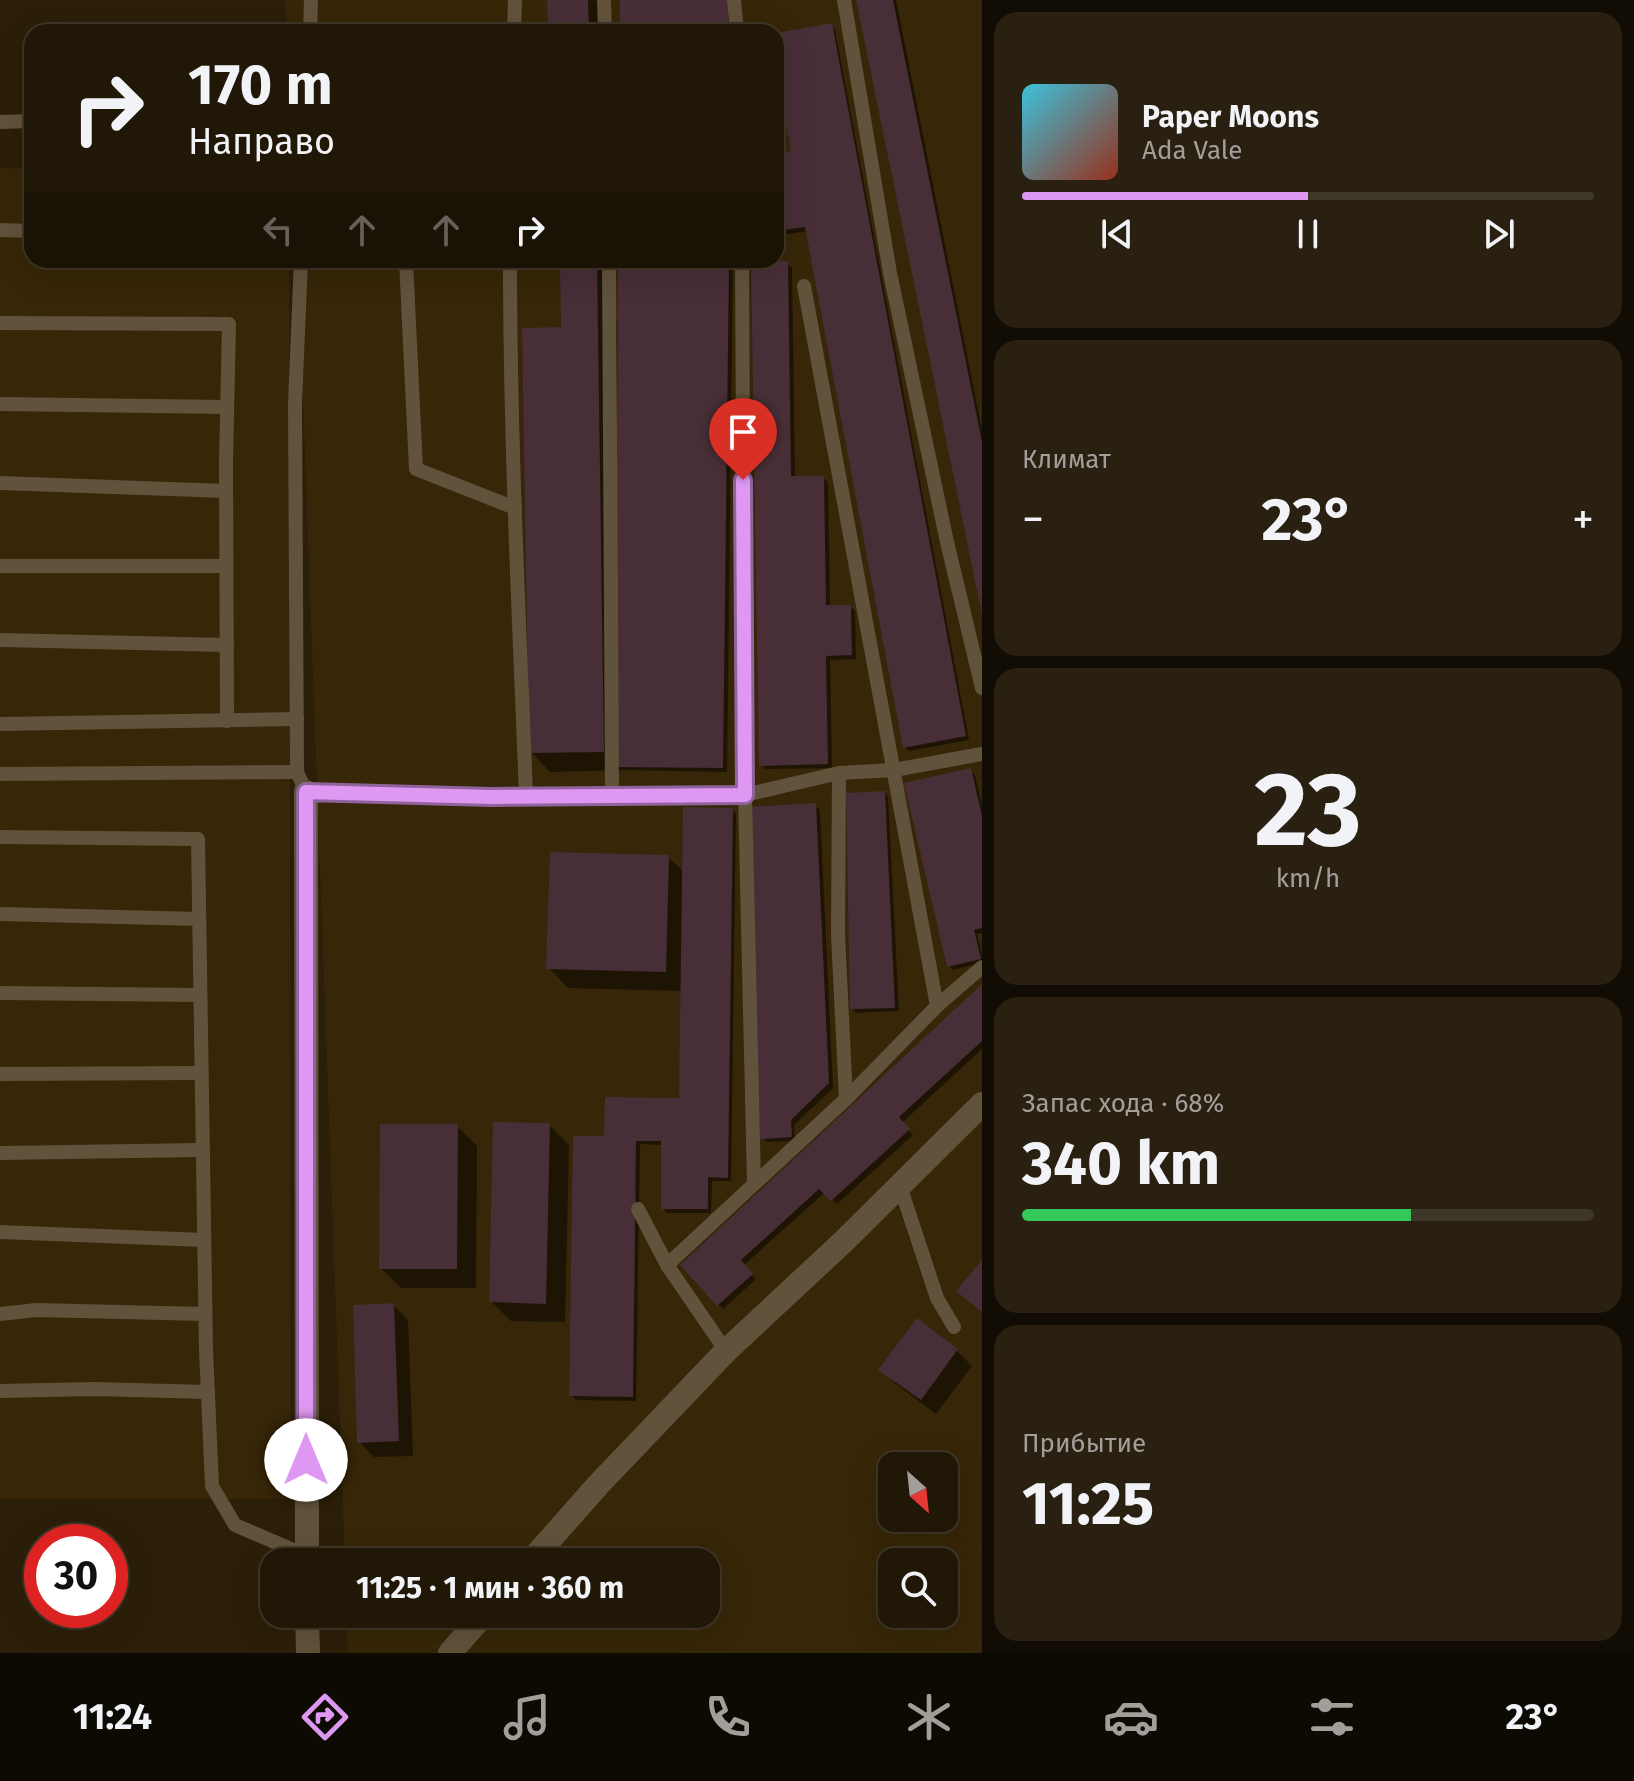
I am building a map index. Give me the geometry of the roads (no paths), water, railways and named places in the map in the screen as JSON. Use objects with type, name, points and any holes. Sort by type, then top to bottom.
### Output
[{"type":"street","points":[[302,782],[307,1548]]},
{"type":"street","points":[[542,1548],[726,1351],[844,1241],[982,1104]]},
{"type":"street","points":[[307,1628],[308,1653]]},
{"type":"street","points":[[450,1653],[472,1628]]},
{"type":"lane","points":[[310,24],[311,0]]},
{"type":"lane","points":[[514,24],[515,0]]},
{"type":"lane","points":[[604,0],[605,24]]},
{"type":"lane","points":[[734,0],[736,24]]},
{"type":"lane","points":[[844,0],[890,273],[947,542],[982,688]]},
{"type":"lane","points":[[0,122],[24,121]]},
{"type":"lane","points":[[0,230],[24,231]]},
{"type":"lane","points":[[301,268],[295,403],[297,719],[302,782]]},
{"type":"lane","points":[[406,268],[416,469],[515,508]]},
{"type":"lane","points":[[510,268],[526,795]]},
{"type":"lane","points":[[609,268],[612,795]]},
{"type":"lane","points":[[742,268],[745,795],[754,1184]]},
{"type":"lane","points":[[804,286],[937,1006]]},
{"type":"lane","points":[[0,323],[229,324],[227,721]]},
{"type":"lane","points":[[0,404],[227,407]]},
{"type":"lane","points":[[0,483],[226,491]]},
{"type":"lane","points":[[0,566],[226,566]]},
{"type":"lane","points":[[0,640],[227,645]]},
{"type":"lane","points":[[0,724],[297,719]]},
{"type":"lane","points":[[0,774],[302,782],[492,797],[745,795],[839,773],[894,770],[982,754]]},
{"type":"lane","points":[[839,773],[838,935],[846,1099]]},
{"type":"lane","points":[[0,837],[198,839],[205,1314],[212,1486],[235,1525],[284,1548]]},
{"type":"lane","points":[[0,914],[199,919]]},
{"type":"lane","points":[[667,1265],[846,1099],[937,1006],[982,967]]},
{"type":"lane","points":[[0,993],[200,995]]},
{"type":"lane","points":[[0,1074],[201,1073]]},
{"type":"lane","points":[[0,1153],[202,1150]]},
{"type":"lane","points":[[900,1186],[937,1298],[954,1327]]},
{"type":"lane","points":[[638,1209],[667,1265],[726,1351]]},
{"type":"lane","points":[[0,1232],[204,1240]]},
{"type":"lane","points":[[0,1314],[36,1310],[205,1314]]},
{"type":"lane","points":[[0,1391],[94,1389],[208,1392]]}]
